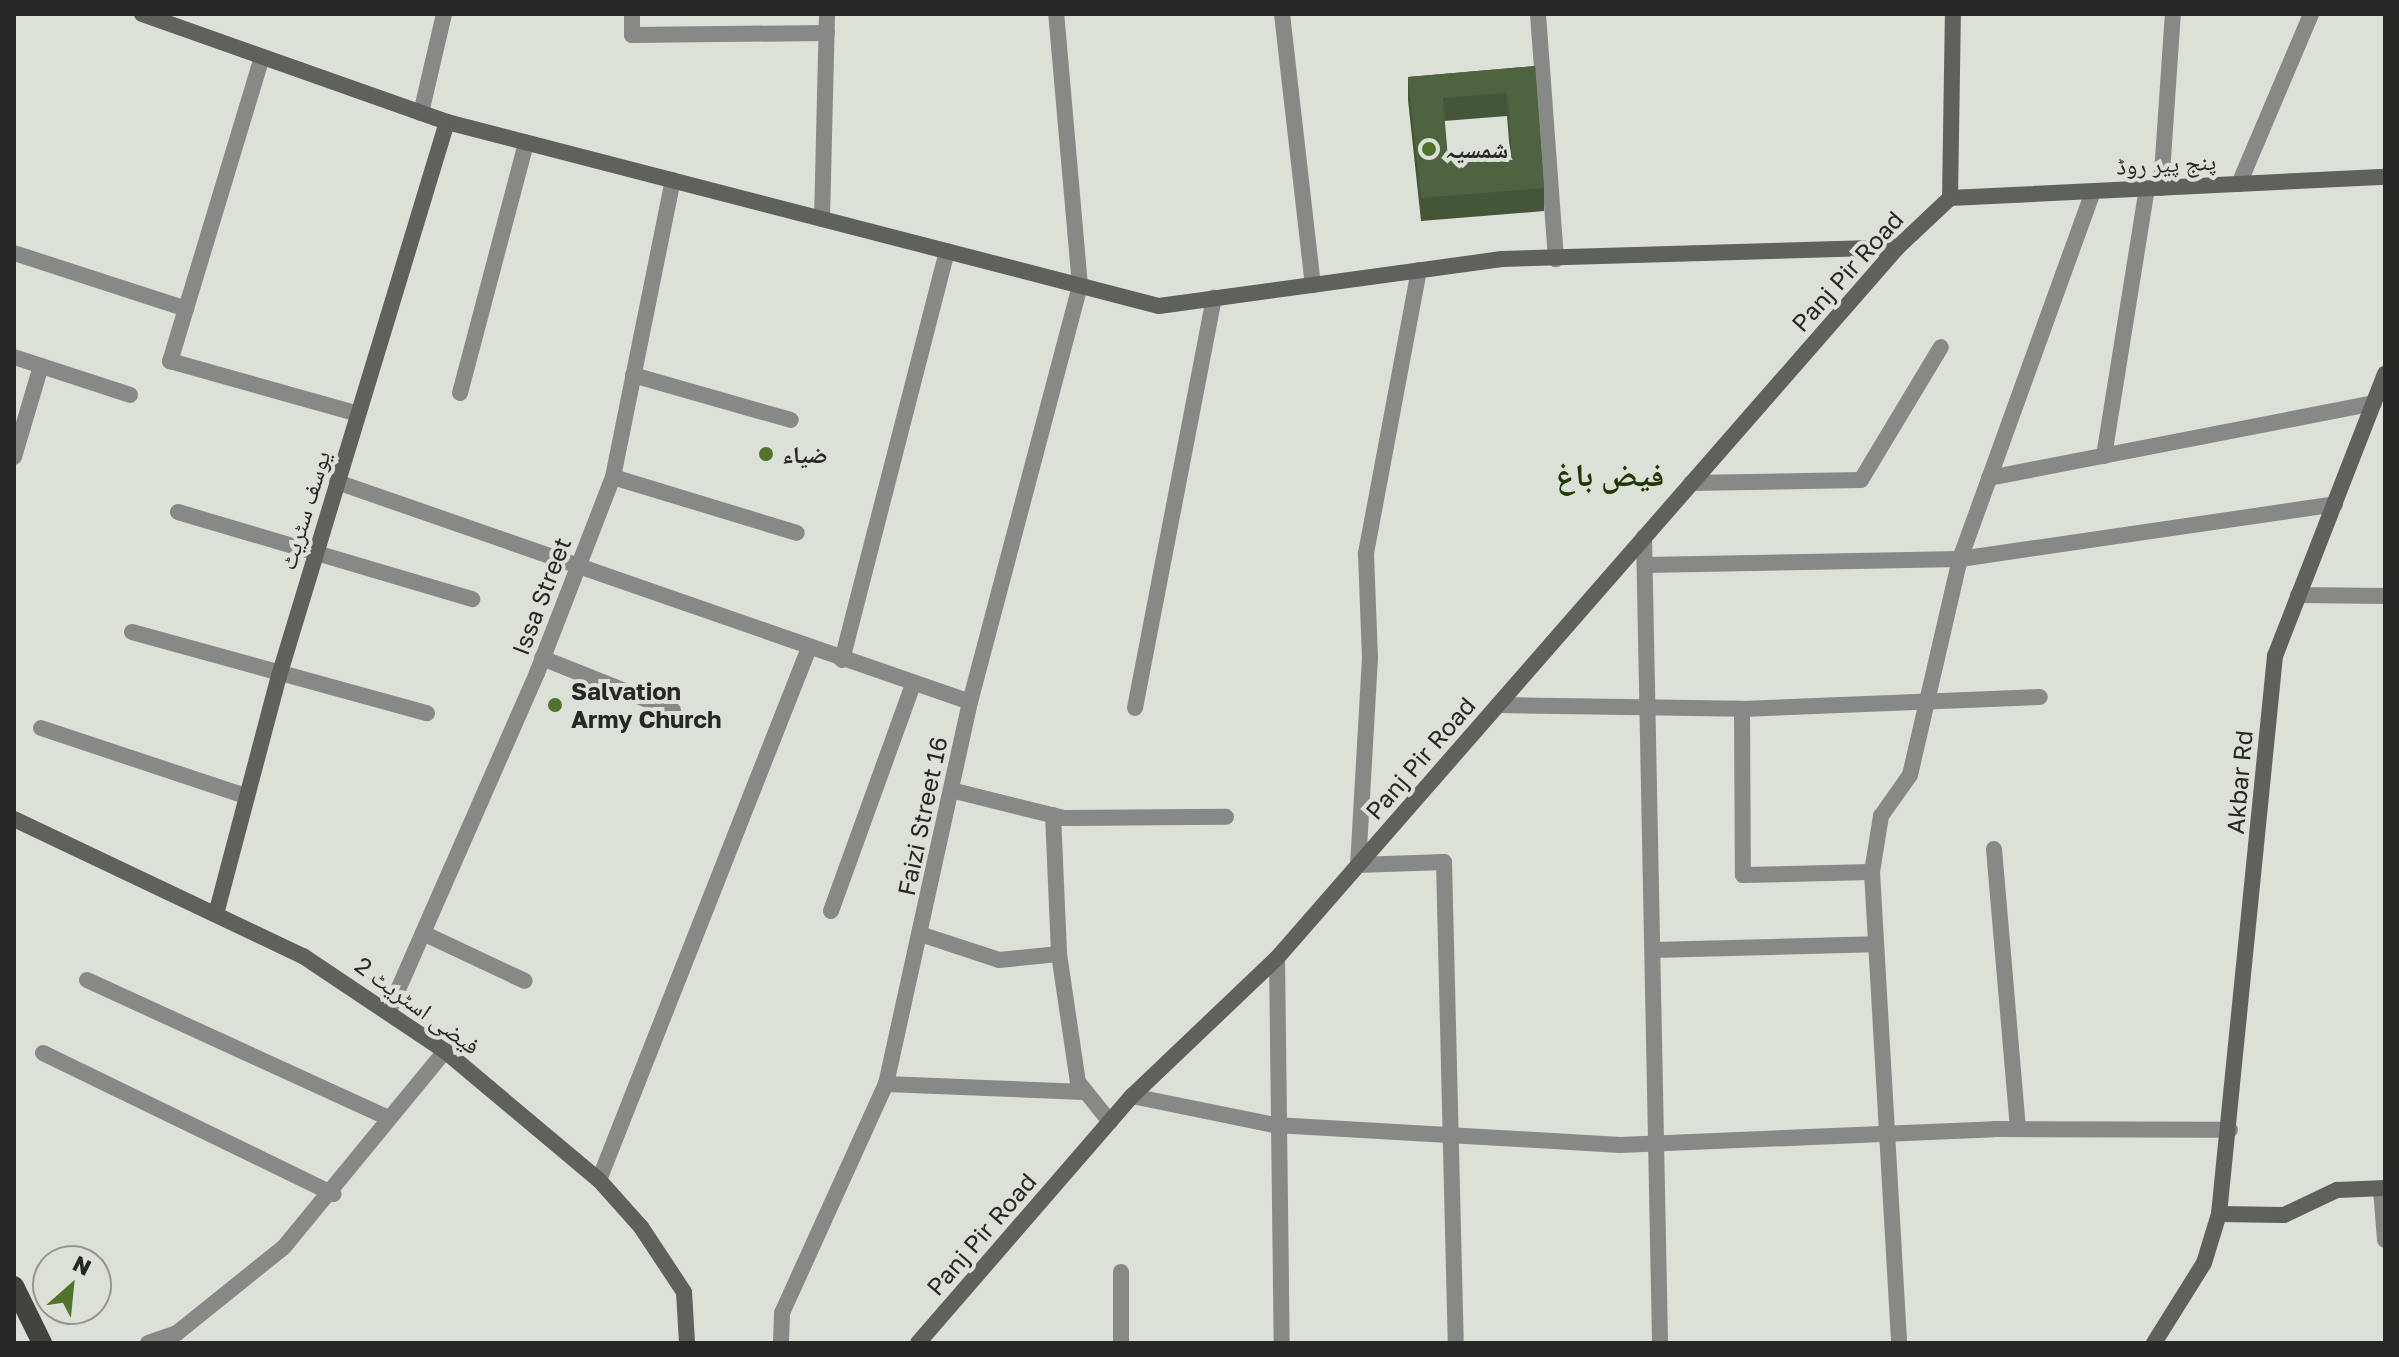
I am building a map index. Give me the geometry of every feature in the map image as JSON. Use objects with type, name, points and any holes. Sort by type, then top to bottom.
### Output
[{"type":"main road","points":[[14,1286],[42,1343]]},
{"type":"street","points":[[142,14],[447,122],[1159,306],[1419,270],[1556,259],[1898,247]]},
{"type":"street","points":[[421,113],[444,14]]},
{"type":"street","points":[[632,14],[632,35],[827,33]]},
{"type":"street","points":[[822,219],[827,14]]},
{"type":"street","name":"Faizi Street 16","points":[[781,1343],[782,1313],[886,1084],[955,791],[970,702],[1080,286],[1056,14]]},
{"type":"street","points":[[1282,14],[1313,285]]},
{"type":"street","points":[[1538,14],[1556,259]]},
{"type":"street","points":[[1950,198],[1953,14]]},
{"type":"street","points":[[2104,456],[2154,188],[2173,14]]},
{"type":"street","points":[[2239,184],[2311,14]]},
{"type":"street","points":[[262,57],[170,361],[358,414]]},
{"type":"street","name":"یوسف سٹریٹ","points":[[216,914],[279,676],[447,122]]},
{"type":"street","points":[[460,393],[526,143]]},
{"type":"street","name":"پنج پیر روڈ","points":[[1950,198],[2385,177]]},
{"type":"street","name":"Issa Street","points":[[390,1008],[425,934],[542,658],[613,477],[673,180]]},
{"type":"street","points":[[1899,1343],[1882,1134],[1872,872],[1881,816],[1910,775],[1960,559],[2093,191]]},
{"type":"street","name":"Panj Pir Road","points":[[918,1343],[1132,1096],[1277,958],[1898,247],[1950,198]]},
{"type":"street","points":[[842,660],[947,251]]},
{"type":"street","points":[[14,253],[186,309]]},
{"type":"street","points":[[1419,270],[1366,554],[1370,658],[1358,865],[1444,862],[1456,1343]]},
{"type":"street","points":[[1135,708],[1214,298]]},
{"type":"street","points":[[1691,483],[1861,480],[1941,347]]},
{"type":"street","points":[[14,357],[130,395]]},
{"type":"street","points":[[14,457],[41,366]]},
{"type":"street","name":"Akbar Rd","points":[[2154,1343],[2204,1263],[2219,1214],[2230,1130],[2275,656],[2385,374]]},
{"type":"street","points":[[633,375],[791,420]]},
{"type":"street","points":[[1989,478],[2374,403]]},
{"type":"street","points":[[613,477],[797,533]]},
{"type":"street","points":[[337,482],[913,685],[970,702]]},
{"type":"street","points":[[1645,565],[1960,559],[2335,504]]},
{"type":"street","points":[[178,512],[314,558],[472,599]]},
{"type":"street","points":[[1644,537],[1660,1343]]},
{"type":"street","points":[[2298,595],[2385,596]]},
{"type":"street","points":[[132,632],[279,676],[427,713]]},
{"type":"street","points":[[599,1180],[809,648]]},
{"type":"street","points":[[542,658],[673,710]]},
{"type":"street","points":[[831,911],[913,685]]},
{"type":"street","points":[[1498,705],[1742,709],[1926,704],[2040,697]]},
{"type":"street","points":[[1742,709],[1743,875],[1872,872]]},
{"type":"street","points":[[41,728],[246,796]]},
{"type":"street","points":[[955,791],[1053,815],[1226,817]]},
{"type":"street","points":[[1053,815],[1059,954],[1084,1092],[1110,1122]]},
{"type":"street","name":"فیضی اسٹریٹ 2","points":[[14,819],[216,914],[390,1008],[599,1180],[667,1260],[684,1292],[687,1343]]},
{"type":"street","points":[[1994,849],[2018,1129]]},
{"type":"street","points":[[425,934],[525,981]]},
{"type":"street","points":[[920,934],[999,960],[1059,954]]},
{"type":"street","points":[[1653,950],[1875,944]]},
{"type":"street","points":[[1277,958],[1275,1125],[1282,1343]]},
{"type":"street","points":[[87,980],[388,1118]]},
{"type":"street","points":[[148,1343],[177,1333],[240,1285],[334,1194],[388,1118],[445,1051]]},
{"type":"street","points":[[43,1053],[334,1194]]},
{"type":"street","points":[[886,1084],[1084,1092]]},
{"type":"street","points":[[1132,1096],[1275,1125],[1656,1144],[2018,1129],[2230,1130]]},
{"type":"street","points":[[2219,1214],[2284,1215],[2337,1190],[2383,1188],[2385,1240]]},
{"type":"street","points":[[1121,1272],[1121,1343]]},
{"type":"building","points":[[1535,66],[1544,188],[1421,198],[1408,77]],"holes":[[[1507,93],[1512,154],[1448,159],[1443,98]]]},
{"type":"place","name":"شمسیہ","points":[[1429,149]]},
{"type":"place","name":"ضیاء","points":[[766,454]]},
{"type":"place","name":"Salvation Army Church","points":[[555,705]]},
{"type":"district","name":"فیض باغ","points":[[1610,474]]}]
